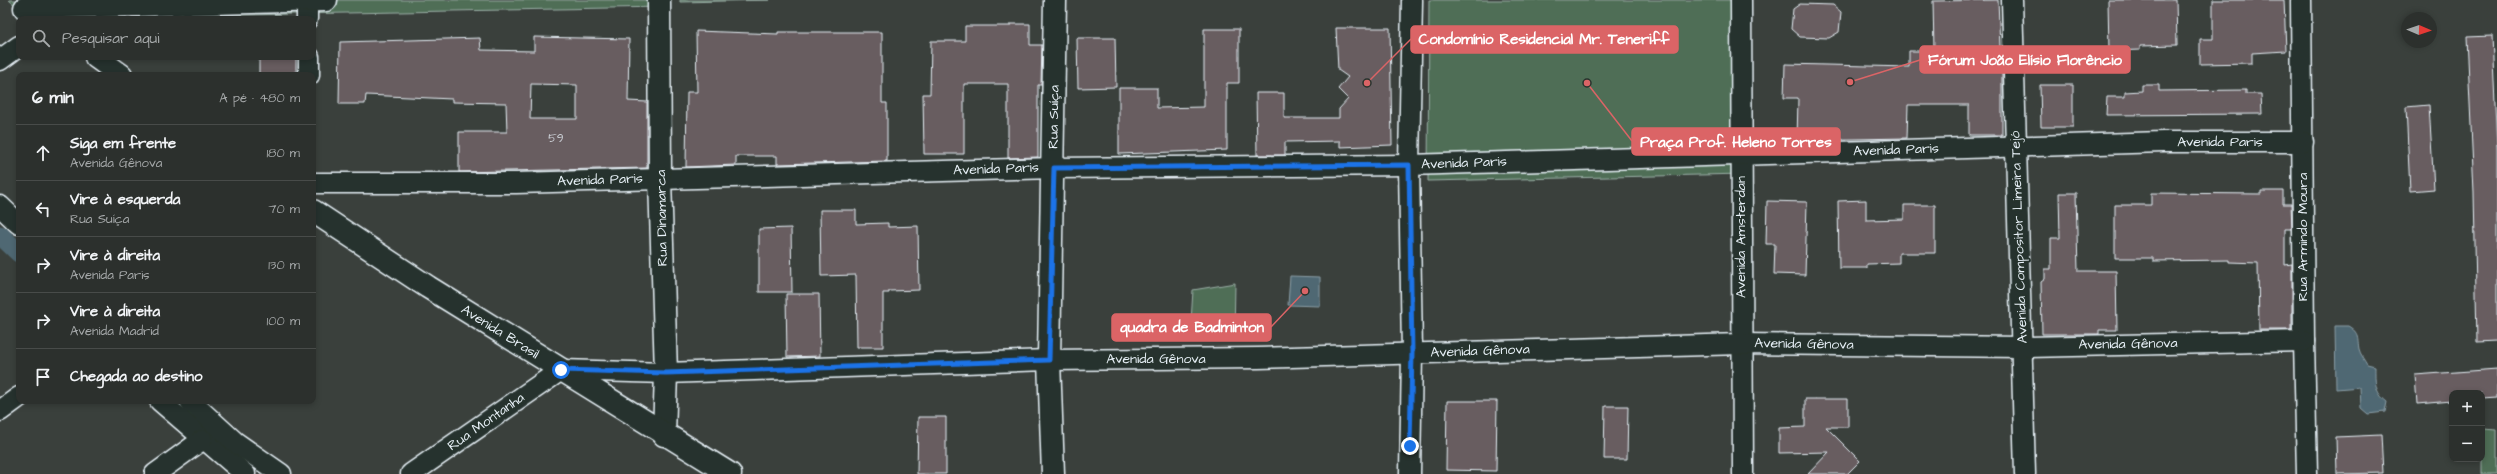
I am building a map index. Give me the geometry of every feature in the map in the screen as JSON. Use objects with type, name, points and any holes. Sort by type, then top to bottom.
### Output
[{"type":"street","points":[[306,0],[307,16]]},
{"type":"street","points":[[27,9],[326,0]]},
{"type":"street","name":"Rua Dinamarca","points":[[660,0],[660,179],[666,373],[664,435]]},
{"type":"street","name":"Rua Suíça","points":[[1053,474],[1049,360],[1054,168],[1055,0]]},
{"type":"street","points":[[1410,474],[1412,353],[1409,165],[1412,0]]},
{"type":"street","name":"Avenida Amsterdan","points":[[1741,0],[1741,344],[1743,474]]},
{"type":"street","name":"Avenida Compositor Limeira Tejó","points":[[2012,0],[2023,347],[2025,474]]},
{"type":"street","name":"Rua Armindo Moura","points":[[2302,0],[2304,341],[2307,474]]},
{"type":"street","points":[[0,60],[16,48]]},
{"type":"street","points":[[100,60],[117,72]]},
{"type":"street","points":[[309,60],[309,72]]},
{"type":"street","name":"Avenida Paris","points":[[316,182],[516,183],[1054,168],[1409,165],[2163,142],[2303,142]]},
{"type":"street","points":[[0,206],[16,221]]},
{"type":"street","name":"Avenida Brasil","points":[[316,213],[428,287],[664,435],[730,474]]},
{"type":"street","name":"Avenida Gênova","points":[[561,370],[666,373],[1049,360],[1258,358],[1741,344],[2023,347],[2304,341]]},
{"type":"street","name":"Rua Montanha","points":[[411,474],[561,370]]},
{"type":"street","points":[[0,411],[16,399]]},
{"type":"street","points":[[163,404],[202,440],[245,474]]},
{"type":"street","points":[[193,404],[235,442],[281,474]]},
{"type":"street","points":[[155,474],[202,440]]},
{"type":"green space","points":[[9,0],[664,0],[663,7],[189,16],[28,16]]},
{"type":"green space","points":[[680,0],[770,0],[680,2]]},
{"type":"green space","points":[[1429,0],[1746,0],[1745,174],[1428,181]]},
{"type":"green space","points":[[1235,283],[1234,340],[1190,338],[1193,290]]},
{"type":"green space","points":[[2485,429],[2497,430],[2497,474],[2482,474],[2482,462],[2485,462]]},
{"type":"water","points":[[1290,276],[1320,277],[1320,306],[1288,305]]},
{"type":"water","points":[[2335,326],[2348,326],[2356,333],[2361,355],[2367,364],[2375,366],[2375,381],[2377,390],[2387,402],[2385,412],[2368,414],[2361,408],[2360,387],[2336,389]]},
{"type":"building","points":[[1998,0],[2002,71],[2002,135],[1969,135],[1969,105],[1908,105],[1907,138],[1797,140],[1798,98],[1784,98],[1785,64],[1909,67],[1909,51],[1934,51],[1933,1]]},
{"type":"building","points":[[2108,0],[2176,0],[2177,45],[2140,46],[2140,50],[2109,51]]},
{"type":"building","points":[[2213,0],[2284,0],[2286,51],[2252,53],[2252,63],[2200,64],[2200,39],[2213,39]]},
{"type":"building","points":[[1800,4],[1833,5],[1841,12],[1839,32],[1829,38],[1800,37],[1791,29],[1793,9]]},
{"type":"building","points":[[1010,24],[1030,24],[1030,45],[1042,45],[1041,85],[1038,85],[1038,157],[1008,158],[1008,84],[964,84],[964,154],[924,154],[923,94],[930,94],[931,41],[965,41],[965,26],[1010,26]]},
{"type":"building","points":[[1336,28],[1390,28],[1392,145],[1340,147],[1340,141],[1285,142],[1285,155],[1257,155],[1256,93],[1284,93],[1284,118],[1339,118],[1339,109],[1348,99],[1338,89],[1348,77],[1338,70]]},
{"type":"building","points":[[1204,29],[1239,29],[1239,83],[1227,83],[1227,150],[1119,154],[1119,88],[1157,88],[1157,108],[1204,107]]},
{"type":"building","points":[[696,31],[778,34],[778,32],[882,32],[882,103],[887,103],[887,161],[777,164],[777,156],[736,156],[736,165],[686,167],[687,92],[697,92]]},
{"type":"building","points":[[2492,36],[2497,149],[2497,341],[2477,342],[2474,192],[2467,37]]},
{"type":"building","points":[[534,37],[629,39],[628,101],[647,102],[647,168],[459,172],[459,132],[507,132],[506,103],[452,102],[452,99],[366,95],[365,104],[339,104],[340,42],[480,38],[481,50],[534,51]],"holes":[[[531,84],[577,85],[577,119],[530,119]]]},
{"type":"building","points":[[1077,38],[1115,38],[1116,87],[1078,88]]},
{"type":"building","points":[[259,60],[296,60],[296,72],[259,72]]},
{"type":"building","points":[[2040,85],[2073,85],[2073,127],[2041,127]]},
{"type":"building","points":[[2142,85],[2159,85],[2159,91],[2246,90],[2246,94],[2261,94],[2262,114],[2106,115],[2107,97],[2125,97],[2125,92],[2142,91]]},
{"type":"building","points":[[2429,105],[2434,189],[2410,191],[2406,107]]},
{"type":"building","points":[[2261,191],[2283,191],[2283,204],[2291,204],[2292,229],[2285,229],[2285,265],[2292,264],[2292,330],[2259,330],[2258,263],[2229,262],[2229,260],[2153,261],[2153,258],[2115,258],[2115,205],[2151,205],[2151,193],[2261,194]]},
{"type":"building","points":[[2059,193],[2076,193],[2078,271],[2116,271],[2117,330],[2099,330],[2099,334],[2042,334],[2041,282],[2045,279],[2045,269],[2051,269],[2051,238],[2060,238]]},
{"type":"building","points":[[1866,200],[1866,220],[1904,219],[1904,205],[1935,205],[1935,253],[1899,253],[1899,263],[1867,264],[1867,268],[1839,268],[1838,201]]},
{"type":"building","points":[[1767,201],[1807,202],[1805,275],[1774,274],[1775,244],[1766,244]]},
{"type":"building","points":[[820,210],[856,210],[856,224],[888,223],[888,227],[918,226],[919,290],[889,291],[889,293],[883,293],[883,347],[857,347],[856,275],[821,276]]},
{"type":"building","points":[[791,228],[792,292],[759,292],[759,229]]},
{"type":"building","points":[[786,294],[819,294],[820,356],[787,357]]},
{"type":"building","points":[[2497,369],[2497,398],[2485,399],[2485,390],[2449,390],[2449,401],[2417,404],[2415,375]]},
{"type":"building","points":[[1805,399],[1848,399],[1848,427],[1826,427],[1860,461],[1847,474],[1808,474],[1829,452],[1779,453],[1779,428],[1805,427]]},
{"type":"building","points":[[1447,401],[1497,401],[1496,471],[1446,470]]},
{"type":"building","points":[[1605,406],[1628,406],[1627,459],[1604,459]]},
{"type":"building","points":[[918,417],[946,417],[946,474],[917,474]]},
{"type":"building","points":[[2381,435],[2383,473],[2337,474],[2336,437]]},
{"type":"waterway","points":[[0,235],[16,250]]},
{"type":"place","name":"Fórum João Elísio Florêncio","points":[[1850,82]]},
{"type":"place","name":"Condomínio Residencial Mr. Teneriff","points":[[1367,83]]},
{"type":"place","name":"Praça Prof. Heleno Torres","points":[[1587,83]]},
{"type":"place","name":"quadra de Badminton","points":[[1305,291]]},
{"type":"route","points":[[561,370],[666,373],[1049,360],[1054,168],[1409,165],[1412,353],[1410,446]]}]
